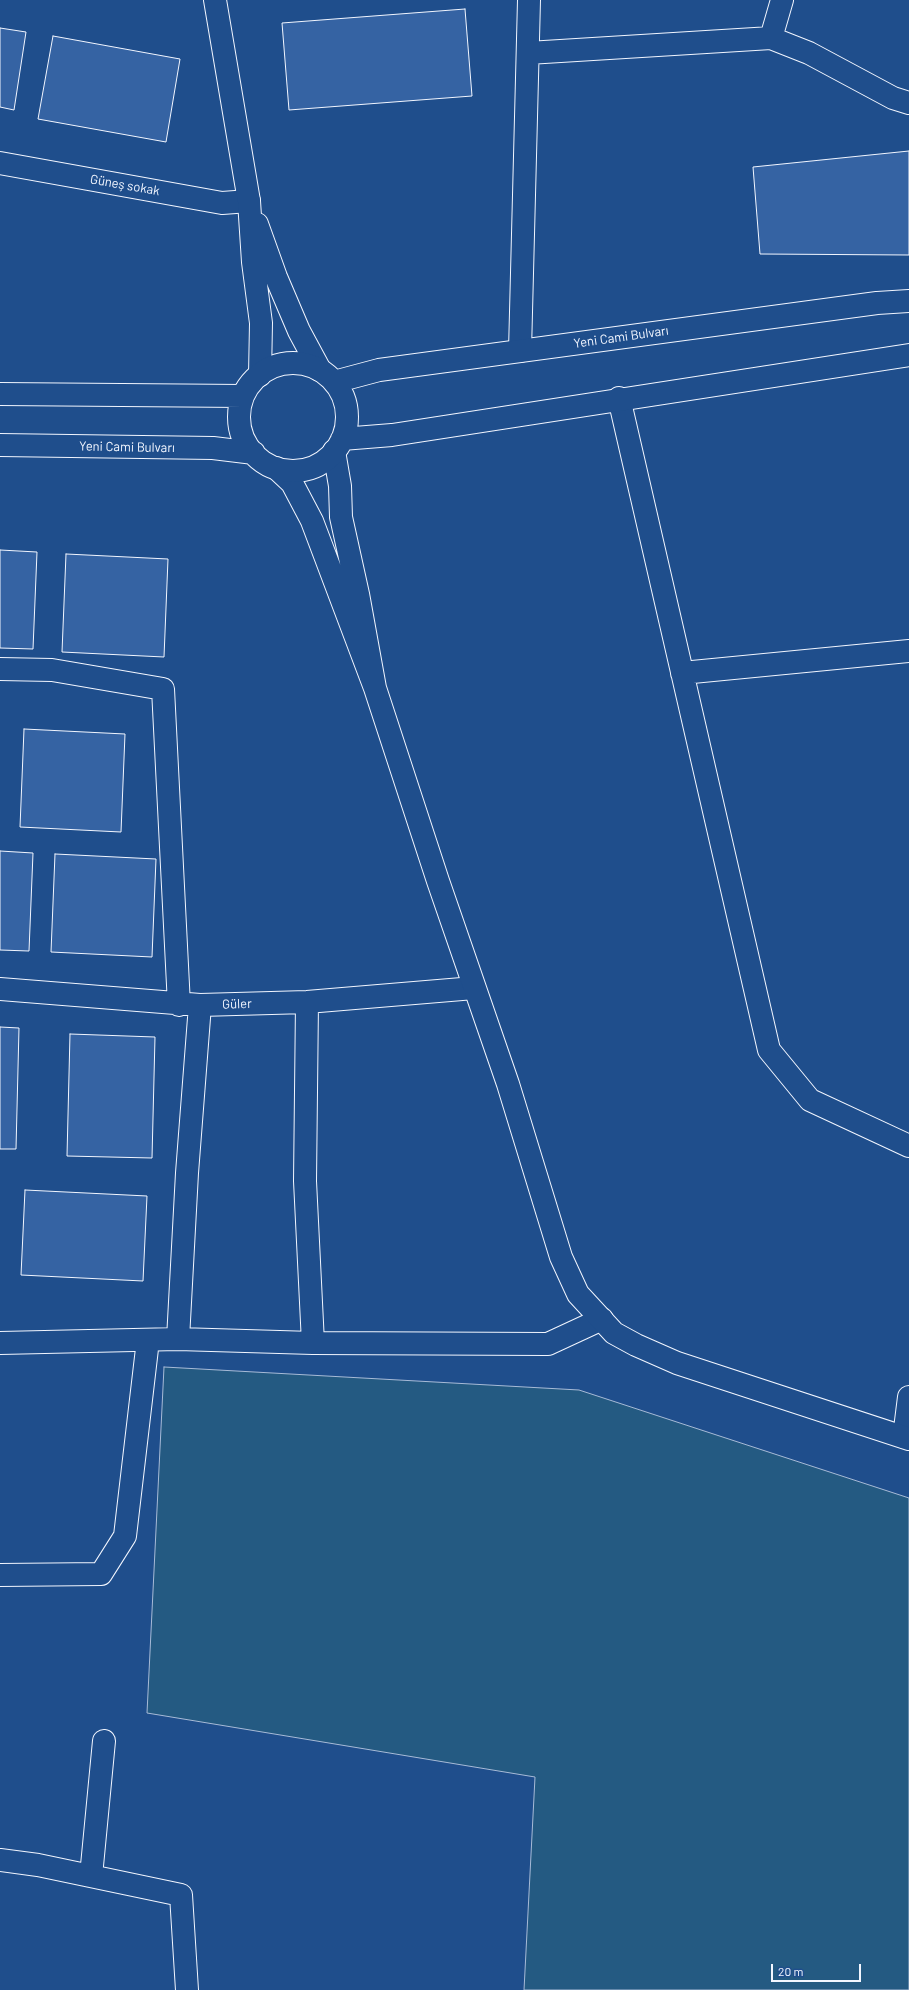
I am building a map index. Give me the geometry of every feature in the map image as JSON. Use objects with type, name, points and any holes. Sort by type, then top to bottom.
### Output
[{"type":"street","points":[[215,0],[249,201],[253,262],[261,323],[260,375]]},
{"type":"street","points":[[520,351],[529,0]]},
{"type":"street","points":[[771,38],[782,0]]},
{"type":"street","points":[[528,53],[771,38],[809,53],[893,98],[909,103]]},
{"type":"street","name":"Güneş sokak","points":[[0,163],[222,203],[249,201]]},
{"type":"street","points":[[249,201],[276,276],[299,331],[327,376],[344,397],[347,415],[345,432],[338,445],[326,460],[310,468],[293,471],[276,468],[260,460],[248,447],[241,431],[239,414],[243,396],[253,380],[267,369],[284,363],[302,364],[327,376]]},
{"type":"street","name":"Yeni Cami Bulvarı","points":[[327,376],[877,303],[909,301]]},
{"type":"street","points":[[338,445],[619,398],[909,355]]},
{"type":"street","points":[[0,394],[243,396]]},
{"type":"street","points":[[619,398],[769,1050],[810,1100],[909,1146]]},
{"type":"street","name":"Yeni Cami Bulvarı","points":[[0,445],[213,448],[254,453]]},
{"type":"street","points":[[338,445],[341,517],[358,594],[375,688]]},
{"type":"street","points":[[276,468],[292,483],[312,521],[375,688],[474,988],[508,1084],[561,1257],[578,1294],[614,1332],[636,1345],[677,1363],[906,1438],[909,1397]]},
{"type":"street","points":[[682,673],[909,651]]},
{"type":"street","points":[[0,668],[52,670],[163,689],[179,1005]]},
{"type":"street","name":"Güler","points":[[0,989],[179,1005],[200,1005],[308,1002],[474,988]]},
{"type":"street","points":[[308,1002],[305,1181],[313,1343]]},
{"type":"street","points":[[178,1339],[187,1173],[200,1005]]},
{"type":"street","points":[[0,1343],[178,1339],[313,1343],[548,1344],[602,1319]]},
{"type":"street","points":[[0,1575],[101,1574],[117,1549],[125,1536],[148,1340]]},
{"type":"street","points":[[91,1876],[104,1741]]},
{"type":"street","points":[[0,1860],[91,1876],[181,1895],[187,1990]]},
{"type":"shaded area","points":[[164,1367],[579,1390],[909,1498],[909,1990],[524,1990],[535,1777],[147,1713]]},
{"type":"building","points":[[465,9],[472,96],[289,110],[282,23]]},
{"type":"building","points":[[0,28],[26,32],[14,110],[0,107]]},
{"type":"building","points":[[53,36],[180,59],[166,142],[38,119]]},
{"type":"building","points":[[909,151],[909,255],[760,254],[753,167]]},
{"type":"building","points":[[0,550],[37,552],[33,649],[0,648]]},
{"type":"building","points":[[66,554],[168,559],[164,657],[62,652]]},
{"type":"building","points":[[24,729],[125,734],[121,832],[20,827]]},
{"type":"building","points":[[0,851],[33,853],[29,951],[0,950]]},
{"type":"building","points":[[55,854],[156,859],[152,957],[51,952]]},
{"type":"building","points":[[0,1027],[19,1028],[16,1149],[0,1149]]},
{"type":"building","points":[[70,1034],[155,1037],[152,1158],[67,1156]]},
{"type":"building","points":[[25,1190],[147,1196],[143,1281],[21,1275]]}]
